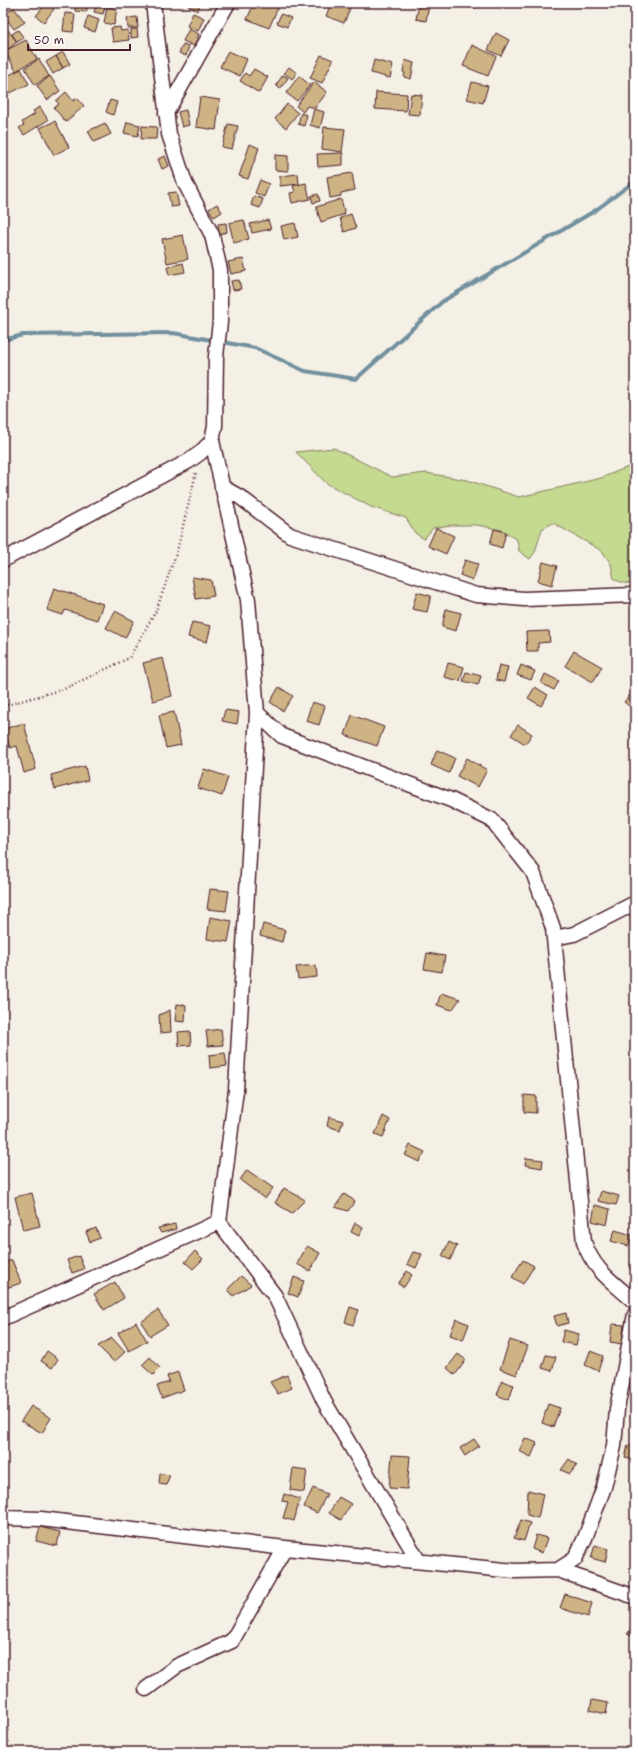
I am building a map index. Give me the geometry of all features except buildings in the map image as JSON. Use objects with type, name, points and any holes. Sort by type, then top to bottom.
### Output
[{"type":"street","points":[[153,3],[169,134],[185,183],[212,235],[220,270],[220,322],[216,356],[215,426],[212,441],[248,600],[257,713],[236,1090],[219,1222],[275,1296],[324,1401],[418,1560]]},
{"type":"street","points":[[166,113],[228,3]]},
{"type":"street","points":[[3,560],[200,453],[212,441]]},
{"type":"street","points":[[222,487],[240,497],[290,535],[476,595],[524,599],[635,595]]},
{"type":"street","points":[[257,713],[282,736],[451,800],[492,820],[533,872],[553,928],[584,1242],[588,1255],[596,1268],[635,1302]]},
{"type":"street","points":[[554,938],[574,934],[635,903]]},
{"type":"street","points":[[3,1318],[219,1222]]},
{"type":"street","points":[[558,1570],[574,1559],[585,1538],[604,1487],[614,1446],[617,1409],[635,1314]]},
{"type":"street","points":[[3,1518],[41,1519],[285,1548],[418,1560],[515,1571],[558,1570],[635,1597]]},
{"type":"street","points":[[146,1689],[177,1666],[232,1641],[285,1548]]},
{"type":"path","points":[[3,706],[64,688],[129,658],[156,611],[162,596],[177,551],[200,453]]},
{"type":"green space","points":[[334,448],[392,477],[426,473],[467,480],[519,497],[601,478],[635,464],[635,584],[623,583],[614,579],[611,564],[602,551],[553,523],[542,529],[535,552],[530,559],[519,551],[517,540],[502,530],[477,525],[451,525],[433,528],[424,539],[415,533],[406,518],[371,507],[326,483],[296,452]]},
{"type":"waterway","points":[[3,340],[23,335],[173,333],[255,348],[305,371],[356,379],[443,301],[596,210],[635,181]]}]
